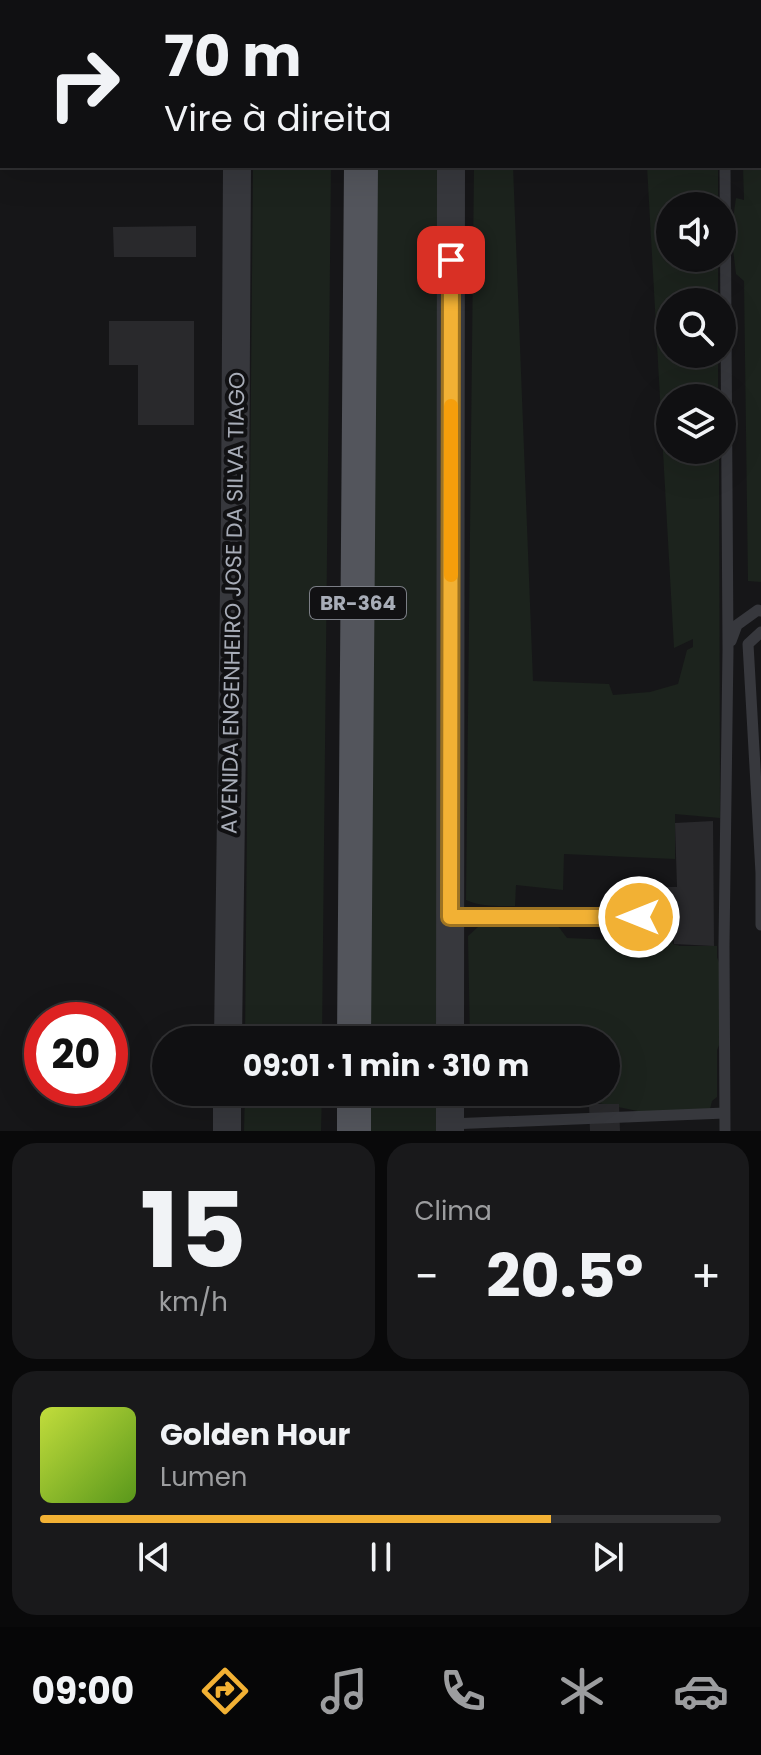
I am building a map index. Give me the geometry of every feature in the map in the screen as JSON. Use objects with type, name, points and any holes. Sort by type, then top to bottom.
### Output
[{"type":"main road","name":"BR-364","points":[[354,1026],[361,168]]},
{"type":"main road","points":[[354,1106],[354,1131]]},
{"type":"street","name":"AVENIDA ENGENHEIRO JOSE DA SILVA TIAGO","points":[[228,1026],[237,168]]},
{"type":"street","points":[[450,1026],[451,168]]},
{"type":"street","points":[[227,1106],[227,1131]]},
{"type":"street","points":[[450,1106],[450,1127]]},
{"type":"lane","points":[[725,168],[728,649],[725,1131]]},
{"type":"lane","points":[[728,649],[737,625],[761,611]]},
{"type":"lane","points":[[761,632],[748,644],[761,873],[761,925]]},
{"type":"lane","points":[[450,917],[639,917]]},
{"type":"lane","points":[[450,1127],[725,1113]]},
{"type":"shaded area","points":[[253,168],[331,168],[322,1026],[245,1026]]},
{"type":"shaded area","points":[[373,168],[444,168],[436,1026],[364,1026]]},
{"type":"shaded area","points":[[474,168],[513,168],[533,681],[609,684],[613,695],[650,692],[678,684],[687,650],[693,647],[693,639],[674,648],[664,464],[719,464],[720,818],[675,814],[675,859],[564,854],[563,890],[516,885],[515,906],[466,900]]},
{"type":"shaded area","points":[[647,168],[718,168],[718,192],[656,192],[656,272],[718,272],[718,288],[656,288],[656,327]]},
{"type":"shaded area","points":[[743,168],[761,168],[761,582],[748,581],[744,281],[736,272],[736,198],[744,200]]},
{"type":"shaded area","points":[[658,368],[718,368],[718,384],[659,384]]},
{"type":"shaded area","points":[[654,925],[661,929],[662,940],[672,940],[673,944],[717,946],[717,957],[724,976],[724,1034],[717,1050],[717,1097],[712,1101],[709,1113],[657,1115],[613,1106],[620,1106],[620,1026],[470,1026],[468,936],[478,927],[558,926],[567,938],[612,940],[619,927],[637,931],[643,939]]},
{"type":"shaded area","points":[[245,1106],[322,1106],[321,1131],[244,1131]]},
{"type":"shaded area","points":[[364,1106],[436,1106],[436,1131],[364,1131]]},
{"type":"shaded area","points":[[476,1106],[543,1106],[478,1108]]},
{"type":"building","points":[[196,226],[196,257],[114,257],[113,227]]},
{"type":"building","points":[[109,321],[194,321],[194,425],[138,425],[138,365],[109,365]]},
{"type":"building","points":[[713,821],[714,946],[674,944],[674,915],[655,915],[653,887],[677,887],[675,823]]},
{"type":"building","points":[[589,1106],[619,1106],[620,1131],[590,1131]]},
{"type":"slow traffic","points":[[451,406],[451,575]]},
{"type":"route","points":[[451,260],[450,917],[639,917]]}]
